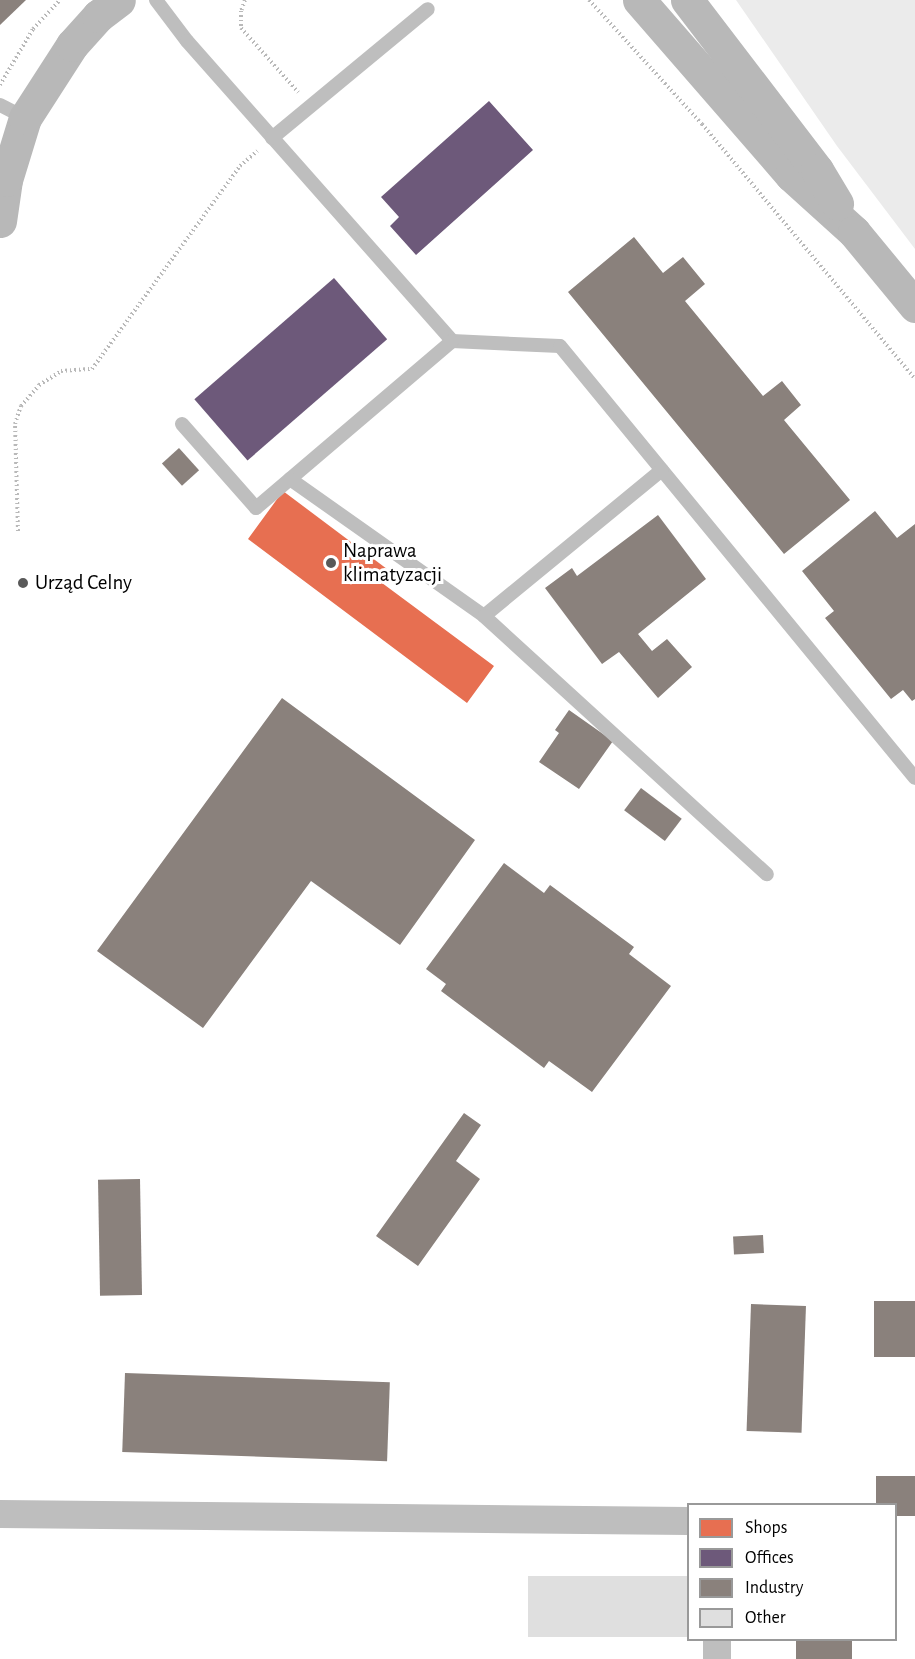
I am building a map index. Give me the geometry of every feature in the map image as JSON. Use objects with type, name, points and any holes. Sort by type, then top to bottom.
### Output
[{"type":"main road","points":[[0,221],[13,111],[98,16],[119,0]]},
{"type":"main road","points":[[639,0],[791,175],[854,232],[915,306]]},
{"type":"main road","points":[[687,0],[818,170],[854,232]]},
{"type":"street","points":[[0,1514],[687,1521]]},
{"type":"street","points":[[717,1641],[717,1659]]},
{"type":"lane","points":[[156,0],[187,41],[452,341]]},
{"type":"lane","points":[[272,138],[428,9]]},
{"type":"lane","points":[[182,424],[256,508],[452,341],[560,346],[915,778]]},
{"type":"lane","points":[[484,616],[662,470]]},
{"type":"lane","points":[[290,479],[484,616],[767,874]]},
{"type":"path","points":[[0,86],[33,29],[60,0]]},
{"type":"path","points":[[245,0],[241,11],[241,28],[310,106]]},
{"type":"path","points":[[589,0],[702,124],[915,379]]},
{"type":"path","points":[[18,531],[15,424],[21,406],[39,385],[61,371],[92,369],[240,166],[272,138]]},
{"type":"shaded area","points":[[736,0],[915,0],[915,249],[837,146]]},
{"type":"building: Shops","points":[[283,491],[387,569],[378,580],[494,666],[467,703],[248,539]]},
{"type":"building: Offices","points":[[489,101],[533,150],[416,255],[390,226],[399,217],[381,197]]},
{"type":"building: Offices","points":[[334,278],[387,339],[248,461],[194,399]]},
{"type":"building: Industry","points":[[0,0],[26,0],[0,25]]},
{"type":"building: Industry","points":[[634,237],[663,273],[683,257],[705,284],[685,301],[763,396],[782,381],[801,405],[784,420],[850,500],[784,554],[568,292]]},
{"type":"building: Industry","points":[[179,448],[199,470],[182,486],[162,463]]},
{"type":"building: Industry","points":[[875,511],[897,538],[915,524],[915,699],[912,701],[903,690],[891,699],[825,618],[834,611],[802,571]]},
{"type":"building: Industry","points":[[658,515],[706,579],[638,634],[652,651],[667,639],[692,667],[658,698],[619,652],[602,664],[545,588],[572,568],[577,576]]},
{"type":"building: Industry","points":[[282,698],[475,840],[400,945],[311,881],[203,1028],[97,951]]},
{"type":"building: Industry","points":[[569,710],[613,741],[579,789],[539,762],[559,733],[555,730]]},
{"type":"building: Industry","points":[[641,788],[682,819],[665,841],[624,810]]},
{"type":"building: Industry","points":[[504,863],[544,893],[550,885],[634,947],[629,954],[671,986],[592,1092],[549,1061],[544,1068],[441,991],[446,984],[426,969]]},
{"type":"building: Industry","points":[[464,1113],[481,1125],[456,1161],[480,1179],[418,1266],[376,1236]]},
{"type":"building: Industry","points":[[140,1179],[142,1295],[100,1296],[98,1180]]},
{"type":"building: Industry","points":[[763,1235],[764,1253],[734,1255],[733,1237]]},
{"type":"building: Industry","points":[[874,1301],[915,1301],[915,1357],[874,1357]]},
{"type":"building: Industry","points":[[751,1304],[806,1306],[802,1433],[747,1431]]},
{"type":"building: Industry","points":[[125,1373],[390,1382],[387,1461],[122,1452]]},
{"type":"building: Industry","points":[[876,1476],[915,1476],[915,1516],[897,1516],[897,1503],[876,1503]]},
{"type":"building: Industry","points":[[796,1641],[852,1641],[852,1659],[796,1659]]},
{"type":"building: Other","points":[[528,1576],[687,1576],[687,1637],[528,1637]]},
{"type":"place","name":"Naprawa klimatyzacji","points":[[331,563]]},
{"type":"place","name":"Urząd Celny","points":[[23,583]]}]
